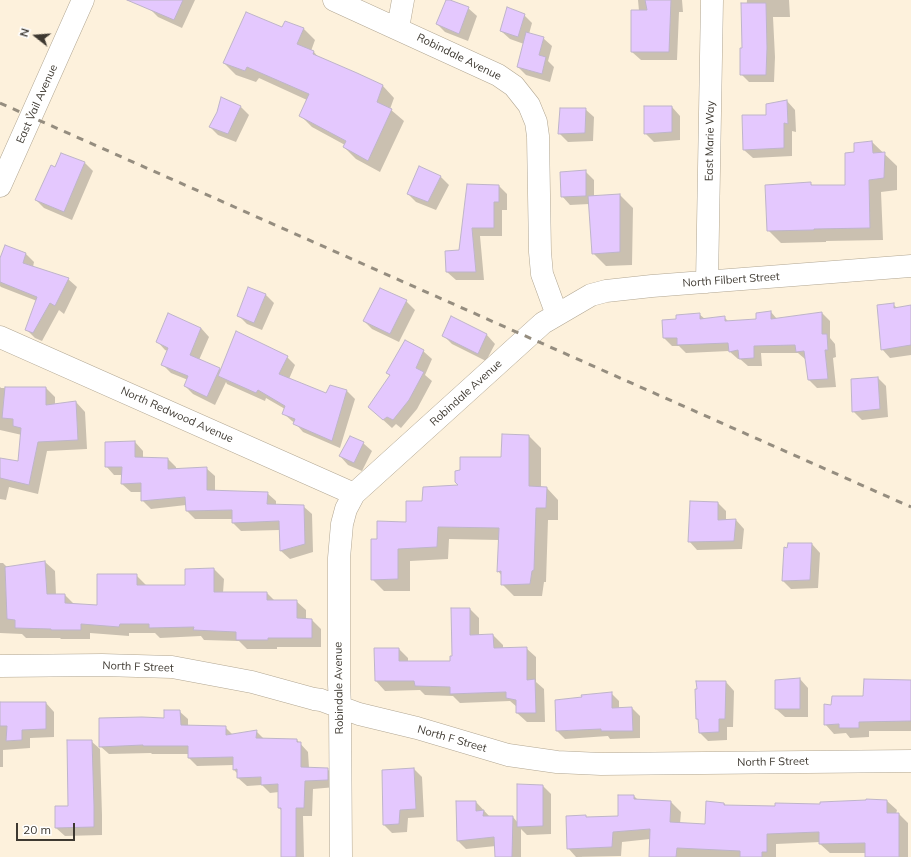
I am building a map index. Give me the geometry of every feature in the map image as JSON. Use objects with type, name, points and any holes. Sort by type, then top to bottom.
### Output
[{"type":"street","name":"East Vail Avenue","points":[[0,186],[83,0]]},
{"type":"street","name":"Robindale Avenue","points":[[334,0],[498,74],[514,86],[529,105],[536,122],[538,136],[540,252],[542,274],[556,315],[543,323],[354,494],[346,509],[342,524],[339,558],[341,857]]},
{"type":"street","points":[[398,28],[403,0]]},
{"type":"street","name":"East Marie Way","points":[[707,282],[712,0]]},
{"type":"street","name":"North Filbert Street","points":[[556,315],[591,295],[606,291],[652,286],[911,266]]},
{"type":"street","name":"North Redwood Avenue","points":[[0,337],[354,494]]},
{"type":"street","name":"North F Street","points":[[0,666],[102,665],[172,667],[252,682],[321,700],[359,714],[416,728],[508,755],[557,762],[609,764],[911,761]]},
{"type":"building","points":[[127,0],[183,0],[174,20]]},
{"type":"building","points":[[446,0],[469,7],[459,34],[436,24]]},
{"type":"building","points":[[645,0],[671,0],[669,52],[631,52],[631,10],[647,10]]},
{"type":"building","points":[[741,3],[766,3],[766,75],[740,75],[740,48],[742,48]]},
{"type":"building","points":[[507,7],[525,14],[518,37],[500,31]]},
{"type":"building","points":[[246,12],[282,27],[285,21],[304,28],[297,44],[314,51],[313,54],[383,85],[377,102],[392,109],[368,161],[343,147],[346,141],[299,116],[309,94],[247,67],[245,71],[223,63]]},
{"type":"building","points":[[526,32],[544,37],[539,55],[546,57],[542,74],[517,67]]},
{"type":"building","points":[[221,97],[241,106],[228,134],[209,127],[217,112]]},
{"type":"building","points":[[787,100],[788,124],[784,123],[784,148],[743,150],[742,115],[766,115],[766,104]]},
{"type":"building","points":[[644,106],[672,106],[672,132],[644,134]]},
{"type":"building","points":[[560,108],[586,108],[585,133],[558,134]]},
{"type":"building","points":[[872,141],[873,153],[885,152],[884,178],[869,180],[870,228],[767,231],[765,185],[811,182],[811,185],[845,185],[845,153],[854,152],[854,143]]},
{"type":"building","points":[[61,153],[85,162],[64,212],[35,200],[51,165],[55,167]]},
{"type":"building","points":[[419,166],[441,176],[428,202],[407,194]]},
{"type":"building","points":[[586,170],[586,196],[561,197],[560,172]]},
{"type":"building","points":[[467,184],[499,185],[499,202],[494,202],[494,228],[472,228],[476,272],[446,272],[445,251],[459,250]]},
{"type":"building","points":[[620,194],[620,252],[592,254],[588,196]]},
{"type":"building","points":[[5,245],[26,253],[23,263],[69,278],[55,306],[50,303],[33,333],[25,330],[37,297],[0,282],[0,258]]},
{"type":"building","points":[[248,287],[266,294],[254,323],[237,316]]},
{"type":"building","points":[[380,288],[407,300],[390,334],[363,321]]},
{"type":"building","points":[[894,303],[894,308],[911,305],[911,345],[881,350],[877,305]]},
{"type":"building","points":[[771,311],[771,319],[822,312],[822,334],[827,334],[828,350],[825,350],[828,379],[808,380],[804,351],[796,352],[795,345],[754,346],[754,358],[739,359],[738,350],[729,352],[728,343],[677,345],[677,338],[663,338],[662,320],[676,319],[676,315],[700,313],[700,319],[725,316],[725,321],[756,319],[756,313]]},
{"type":"building","points":[[168,313],[201,328],[190,355],[220,368],[207,397],[184,386],[188,376],[161,365],[168,348],[156,342]]},
{"type":"building","points":[[451,316],[487,334],[478,354],[442,336]]},
{"type":"building","points":[[236,331],[288,356],[279,374],[326,393],[330,385],[347,390],[332,441],[293,424],[295,419],[282,414],[285,406],[258,390],[256,393],[218,376]]},
{"type":"building","points":[[405,340],[424,350],[416,368],[424,372],[409,400],[393,420],[387,417],[383,420],[368,407],[390,375],[386,373]]},
{"type":"building","points":[[878,377],[880,409],[852,412],[851,379]]},
{"type":"building","points":[[5,387],[46,387],[46,405],[76,401],[78,440],[38,442],[29,485],[0,478],[0,458],[18,461],[21,428],[13,426],[13,419],[2,418]]},
{"type":"building","points":[[502,434],[529,435],[529,486],[547,487],[546,508],[536,508],[534,570],[532,571],[530,584],[501,585],[501,571],[497,572],[499,528],[438,527],[437,547],[398,549],[398,579],[371,580],[371,539],[377,539],[377,521],[406,522],[406,501],[422,501],[423,487],[458,485],[455,482],[455,471],[460,470],[460,457],[501,457]]},
{"type":"building","points":[[350,436],[364,442],[354,463],[339,456]]},
{"type":"building","points":[[135,441],[135,457],[168,458],[168,469],[207,467],[207,490],[268,492],[267,504],[304,505],[305,544],[280,551],[279,521],[232,523],[232,510],[186,511],[185,497],[141,501],[141,483],[121,484],[122,467],[105,467],[105,442]]},
{"type":"building","points":[[690,501],[718,502],[718,520],[736,519],[734,541],[688,542]]},
{"type":"building","points":[[788,543],[812,543],[810,580],[782,581],[784,547],[787,548]]},
{"type":"building","points":[[45,561],[47,594],[65,594],[65,603],[97,605],[97,574],[137,574],[137,585],[185,585],[185,569],[214,568],[214,592],[267,592],[267,600],[297,600],[297,618],[312,619],[312,638],[236,640],[236,632],[193,630],[194,627],[149,628],[149,624],[120,624],[119,627],[81,624],[81,630],[15,628],[15,620],[7,619],[5,567]]},
{"type":"building","points":[[451,608],[470,608],[470,635],[493,634],[494,648],[527,647],[527,680],[535,679],[536,713],[516,713],[516,700],[506,698],[506,692],[450,694],[450,687],[415,686],[414,681],[375,681],[374,648],[399,648],[399,661],[450,661],[450,656],[452,656]]},
{"type":"building","points":[[800,678],[800,709],[775,709],[775,680]]},
{"type":"building","points":[[864,679],[911,680],[911,721],[859,722],[859,728],[839,728],[839,724],[824,725],[824,704],[831,705],[832,696],[863,696]]},
{"type":"building","points":[[696,681],[726,681],[725,719],[719,719],[719,732],[699,733],[698,719],[696,719]]},
{"type":"building","points":[[612,692],[612,708],[632,707],[633,731],[601,731],[601,729],[556,731],[555,700],[582,697],[581,695]]},
{"type":"building","points":[[0,702],[46,702],[46,729],[22,730],[22,740],[6,741],[7,726],[0,726]]},
{"type":"building","points":[[164,710],[180,710],[181,725],[226,726],[226,735],[257,730],[256,738],[297,739],[297,742],[301,742],[301,767],[328,768],[328,780],[305,781],[304,808],[296,808],[296,857],[281,857],[281,808],[278,808],[278,784],[261,785],[261,777],[237,778],[237,769],[233,770],[233,757],[188,758],[188,746],[143,745],[99,747],[99,718],[164,718]]},
{"type":"building","points":[[67,740],[92,740],[94,827],[55,828],[55,806],[68,806]]},
{"type":"building","points":[[414,768],[416,809],[400,810],[399,824],[383,825],[382,770]]},
{"type":"building","points":[[517,784],[543,785],[543,826],[517,827]]},
{"type":"building","points":[[618,795],[634,795],[634,799],[671,801],[670,822],[705,824],[706,801],[724,803],[724,805],[775,806],[775,803],[820,804],[820,802],[866,799],[887,800],[887,813],[899,813],[899,857],[865,857],[865,843],[819,844],[819,832],[767,834],[767,852],[762,852],[762,857],[740,857],[740,851],[677,848],[676,857],[649,857],[650,829],[613,832],[612,847],[567,849],[566,816],[618,816]]},
{"type":"building","points":[[456,801],[476,801],[476,811],[484,810],[483,816],[513,816],[512,857],[495,857],[494,837],[457,841]]},
{"type":"railway","points":[[0,103],[911,507]]}]
